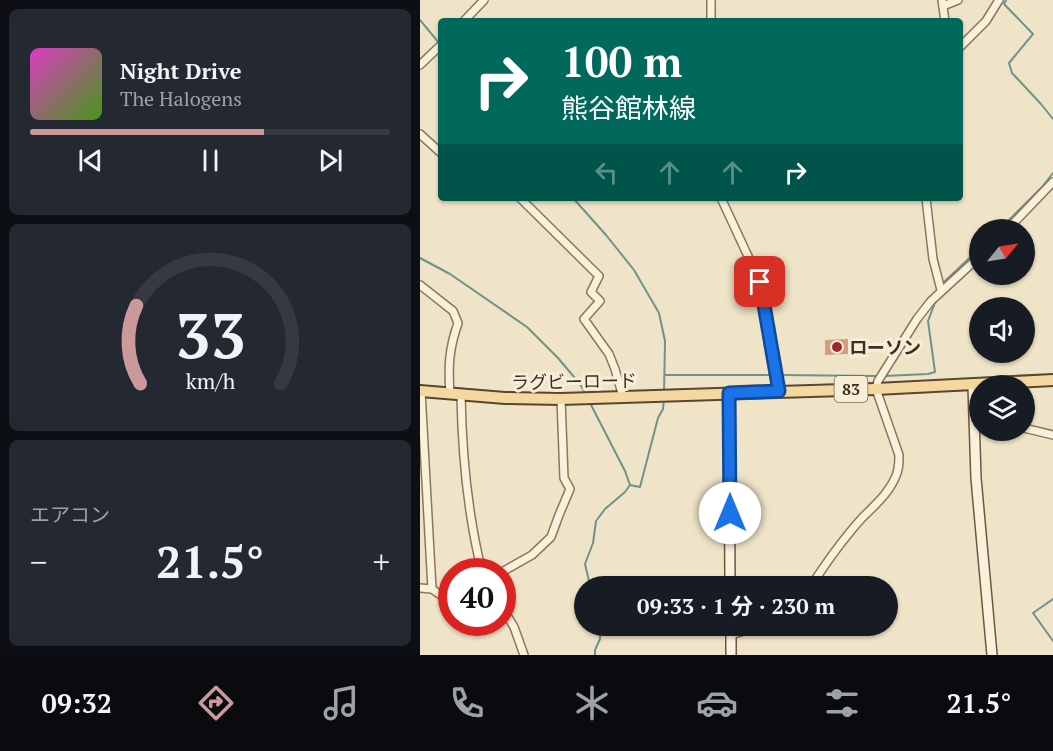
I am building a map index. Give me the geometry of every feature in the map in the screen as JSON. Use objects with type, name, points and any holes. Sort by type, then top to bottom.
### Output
[{"type":"main road","name":"83","points":[[1035,381],[1053,380]]},
{"type":"main road","name":"83","points":[[729,393],[778,386],[876,389],[969,385]]},
{"type":"main road","name":"ラグビーロード","points":[[421,391],[505,398],[561,399],[729,393]]},
{"type":"street","points":[[467,18],[484,0]]},
{"type":"street","points":[[711,0],[711,18]]},
{"type":"street","points":[[945,18],[943,3],[958,0]]},
{"type":"street","points":[[963,44],[986,21],[995,2]]},
{"type":"street","points":[[420,66],[438,48]]},
{"type":"street","points":[[420,134],[438,150]]},
{"type":"street","points":[[1018,219],[1053,182]]},
{"type":"street","points":[[523,201],[599,276],[591,292],[600,301],[585,319],[609,354],[623,397]]},
{"type":"street","points":[[722,201],[760,282],[778,386]]},
{"type":"street","points":[[926,201],[933,259],[941,290]]},
{"type":"street","points":[[817,576],[857,524],[879,502],[896,477],[899,455],[876,389],[878,381],[931,301],[969,267]]},
{"type":"street","points":[[420,285],[453,311],[458,323],[451,346],[448,371],[456,394],[474,540],[478,558]]},
{"type":"street","points":[[421,391],[432,590]]},
{"type":"street","points":[[729,393],[730,576]]},
{"type":"street","points":[[516,564],[532,555],[551,537],[570,489],[564,478],[561,399]]},
{"type":"street","points":[[1035,431],[1053,435]]},
{"type":"street","points":[[977,441],[976,478],[992,655]]},
{"type":"street","points":[[420,588],[438,593]]},
{"type":"street","points":[[516,633],[524,655]]},
{"type":"street","points":[[731,636],[731,655]]},
{"type":"building","name":"ローソン","points":[[848,339],[848,354],[825,355],[825,340]]},
{"type":"waterway","points":[[1006,0],[1004,4],[1033,34],[1009,63],[1012,73],[1053,119]]},
{"type":"waterway","points":[[420,20],[438,42]]},
{"type":"waterway","points":[[1010,219],[1053,173]]},
{"type":"waterway","points":[[576,201],[634,270],[659,313],[665,341],[664,393]]},
{"type":"waterway","points":[[420,258],[450,274],[527,327],[558,358],[585,393]]},
{"type":"waterway","points":[[942,286],[969,258]]},
{"type":"waterway","points":[[884,376],[935,372],[928,321],[936,300]]},
{"type":"waterway","points":[[665,375],[773,375]]},
{"type":"waterway","points":[[779,375],[878,376]]},
{"type":"waterway","points":[[630,485],[640,487],[664,399]]},
{"type":"waterway","points":[[589,401],[630,485]]},
{"type":"waterway","points":[[588,576],[585,564],[593,543],[596,521],[630,485]]},
{"type":"waterway","points":[[1053,599],[1033,613],[1053,641]]},
{"type":"waterway","points":[[595,655],[600,636]]},
{"type":"place","name":"ローソン","points":[[837,347]]},
{"type":"route","points":[[730,513],[729,393],[779,391],[760,282]]}]
